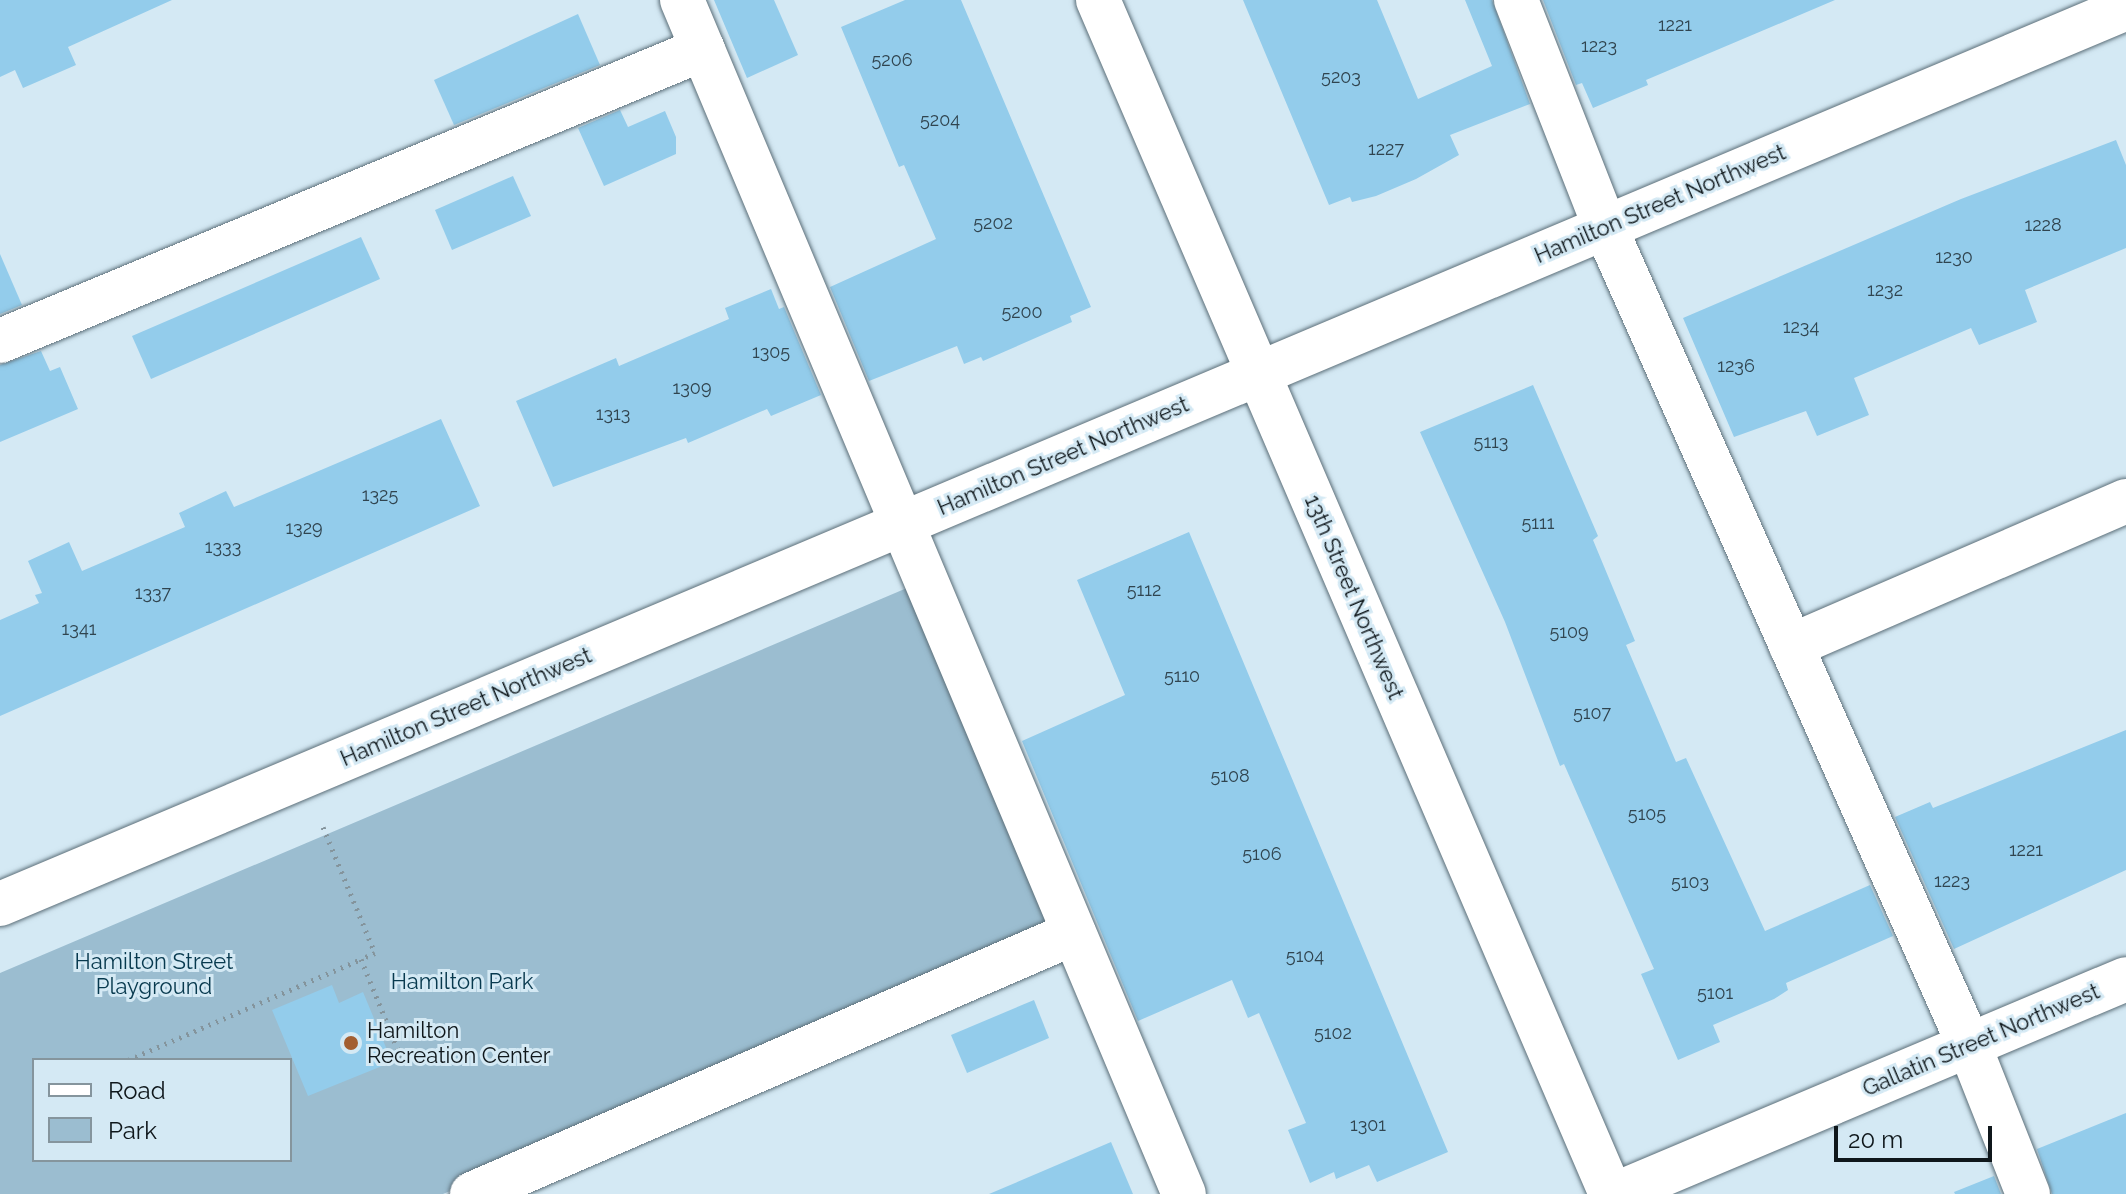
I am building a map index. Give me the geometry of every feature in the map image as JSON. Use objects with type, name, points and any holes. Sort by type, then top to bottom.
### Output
[{"type":"street","points":[[682,0],[1184,1194]]},
{"type":"street","name":"13th Street Northwest","points":[[1098,0],[1613,1194]]},
{"type":"street","points":[[1516,0],[1605,227],[1969,1045],[2028,1194]]},
{"type":"street","name":"Hamilton Street Northwest","points":[[0,904],[2126,8]]},
{"type":"street","points":[[0,341],[703,49]]},
{"type":"street","points":[[1791,646],[2126,501]]},
{"type":"street","points":[[472,1194],[1074,933]]},
{"type":"street","name":"Gallatin Street Northwest","points":[[1613,1194],[2126,979]]},
{"type":"path","points":[[133,1058],[375,953],[323,827]]},
{"type":"path","points":[[361,959],[402,1060]]},
{"type":"green space","name":"Hamilton Park","points":[[914,585],[1058,908],[1040,939],[443,1194],[0,1194],[0,973]]},
{"type":"building","points":[[0,0],[172,0],[68,47],[76,65],[23,88],[15,70],[0,77]]},
{"type":"building","points":[[714,0],[774,0],[798,55],[747,78]]},
{"type":"building","points":[[905,0],[961,0],[1091,307],[1070,316],[1072,322],[983,361],[981,357],[964,364],[957,346],[869,381],[830,287],[936,239],[904,165],[899,167],[841,27]]},
{"type":"building","points":[[1243,0],[1377,0],[1418,99],[1492,66],[1465,0],[1492,0],[1530,104],[1450,135],[1459,155],[1416,179],[1376,196],[1352,202],[1350,197],[1329,205]]},
{"type":"building","points":[[1543,0],[1835,0],[1646,80],[1648,85],[1593,108],[1582,83],[1576,85]]},
{"type":"building","points":[[578,14],[600,65],[454,125],[434,80]]},
{"type":"building","points":[[620,110],[628,127],[665,111],[676,137],[676,154],[604,186],[578,128]]},
{"type":"building","points":[[2116,140],[2126,165],[2126,248],[2025,290],[2037,322],[1979,345],[1971,328],[1854,378],[1869,415],[1817,436],[1806,411],[1734,437],[1683,318],[1961,199]]},
{"type":"building","points":[[513,176],[531,216],[452,250],[435,210]]},
{"type":"building","points":[[361,237],[380,279],[151,379],[132,336]]},
{"type":"building","points":[[0,254],[22,305],[0,314]]},
{"type":"building","points":[[771,289],[779,309],[784,307],[821,395],[771,416],[767,409],[688,443],[686,438],[553,487],[516,401],[616,358],[619,366],[729,319],[725,308]]},
{"type":"building","points":[[41,351],[50,371],[60,367],[78,409],[0,442],[0,365]]},
{"type":"building","points":[[1533,385],[1598,536],[1593,540],[1635,641],[1626,645],[1676,762],[1686,758],[1765,931],[1870,885],[1893,936],[1786,983],[1788,990],[1774,999],[1713,1025],[1720,1042],[1678,1060],[1641,974],[1654,969],[1564,764],[1560,766],[1505,622],[1420,432]]},
{"type":"building","points":[[441,419],[480,506],[0,716],[0,620],[39,603],[35,595],[42,593],[28,561],[69,542],[82,571],[185,527],[179,513],[226,491],[234,507]]},
{"type":"building","points":[[1189,532],[1448,1152],[1377,1182],[1369,1165],[1336,1179],[1334,1172],[1310,1183],[1288,1130],[1306,1123],[1259,1013],[1248,1018],[1232,980],[1138,1021],[1022,741],[1125,695],[1077,580]]},
{"type":"building","points":[[2126,730],[2126,870],[1954,949],[1895,817],[1930,802],[1933,808]]},
{"type":"building","points":[[332,985],[339,1003],[363,992],[392,1062],[308,1096],[272,1010]]},
{"type":"building","points":[[1034,1000],[1049,1038],[967,1073],[951,1035]]},
{"type":"building","points":[[2126,1113],[2126,1194],[2052,1194],[2037,1149]]},
{"type":"building","points":[[1111,1142],[1133,1194],[989,1194]]},
{"type":"building","points":[[1994,1176],[2001,1194],[1954,1192]]},
{"type":"place","name":"Hamilton Recreation Center","points":[[351,1043]]},
{"type":"park label","name":"Hamilton Street Playground","points":[[154,974]]}]
